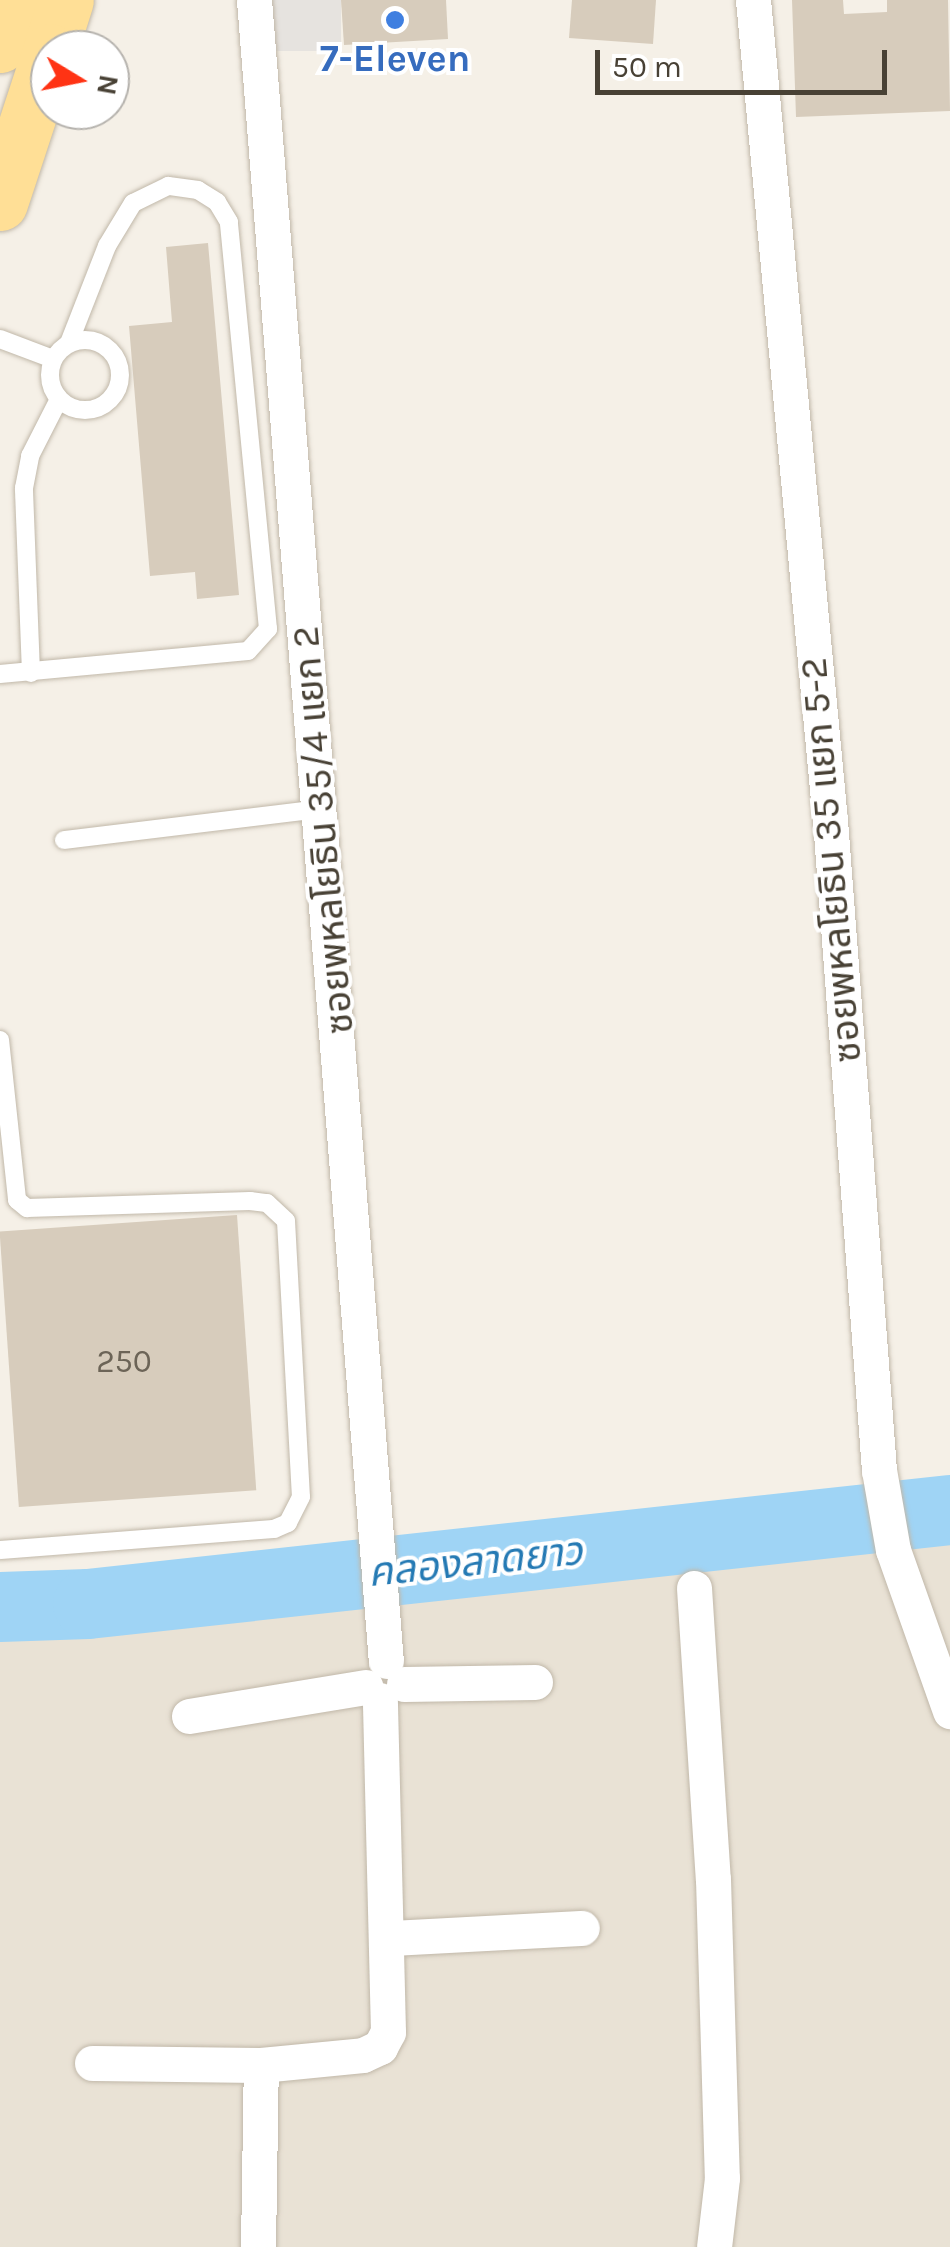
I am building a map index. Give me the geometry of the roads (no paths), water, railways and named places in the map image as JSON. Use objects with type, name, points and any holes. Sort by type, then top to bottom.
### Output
[{"type":"main road","points":[[0,45],[14,0]]},
{"type":"main road","points":[[57,30],[66,0]]},
{"type":"main road","points":[[0,203],[30,112]]},
{"type":"street","name":"ซอยพหลโยธิน 35/4 แยก 2","points":[[254,0],[382,1589],[390,1938],[388,2032],[380,2046],[362,2054],[261,2065]]},
{"type":"street","name":"ซอยพหลโยธิน 35 แยก 5-2","points":[[753,0],[830,820],[879,1470],[893,1550],[948,1697]]},
{"type":"street","points":[[694,1588],[714,1919],[722,2178],[714,2247]]},
{"type":"street","points":[[189,1716],[384,1683],[534,1682]]},
{"type":"street","points":[[390,1938],[582,1928]]},
{"type":"street","points":[[92,2063],[261,2065],[258,2247]]},
{"type":"lane","points":[[0,674],[248,651],[268,629],[229,222],[217,202],[198,190],[168,186],[133,203],[107,246],[69,343],[53,359],[50,380],[59,399],[91,410],[110,400],[120,381],[109,349],[90,340],[69,343]]},
{"type":"lane","points":[[0,339],[53,359]]},
{"type":"lane","points":[[32,672],[24,488],[30,456],[59,399]]},
{"type":"lane","points":[[64,840],[322,809]]},
{"type":"lane","points":[[0,1040],[17,1200],[27,1208],[250,1201],[267,1202],[286,1221],[300,1497],[296,1513],[274,1528],[0,1550]]},
{"type":"waterway","name":"คลองลาดยาว","points":[[0,1607],[88,1604],[950,1510]]},
{"type":"place","name":"7-Eleven","points":[[395,20]]}]
